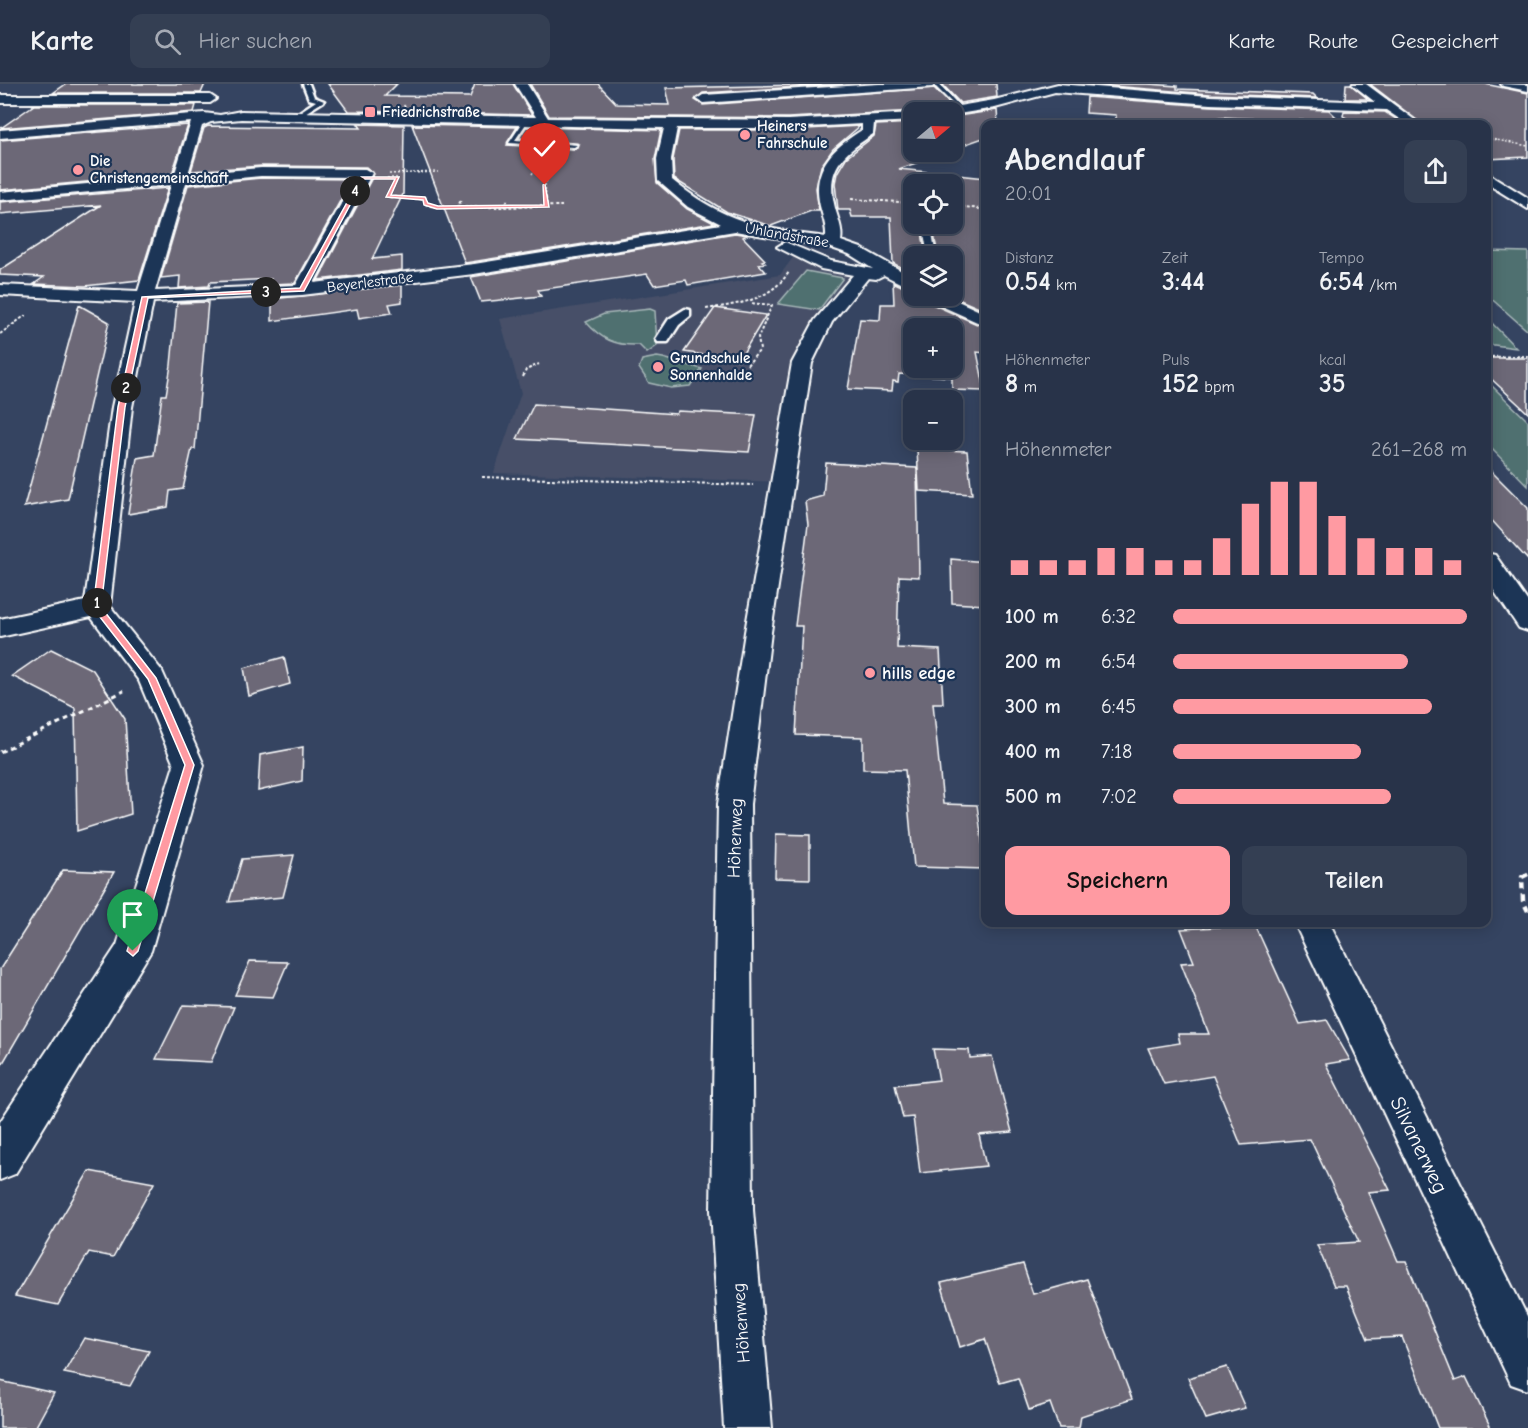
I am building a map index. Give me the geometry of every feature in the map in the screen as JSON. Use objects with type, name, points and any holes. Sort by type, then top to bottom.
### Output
[{"type":"street","points":[[521,84],[537,106],[544,122]]},
{"type":"street","points":[[698,84],[703,99],[705,124]]},
{"type":"street","points":[[703,99],[934,84]]},
{"type":"street","points":[[1025,84],[1042,93]]},
{"type":"street","points":[[963,113],[1071,84]]},
{"type":"street","points":[[1358,84],[1408,120]]},
{"type":"street","points":[[1507,84],[1528,88]]},
{"type":"street","points":[[1518,84],[1528,88]]},
{"type":"street","points":[[1057,89],[1210,100],[1388,106]]},
{"type":"street","points":[[0,99],[213,107],[241,115],[544,122],[705,124],[868,121],[903,118]]},
{"type":"street","points":[[0,134],[213,107]]},
{"type":"street","points":[[0,1159],[133,951],[189,765],[152,678],[97,608],[122,407],[145,297],[196,124],[213,107]]},
{"type":"street","points":[[963,116],[976,121]]},
{"type":"street","points":[[832,243],[836,232],[826,197],[825,184],[829,162],[850,142],[868,131],[868,121]]},
{"type":"street","name":"Uhlandstraße","points":[[670,124],[664,159],[665,181],[693,204],[736,226],[818,262],[903,281]]},
{"type":"street","points":[[0,196],[261,172],[364,175],[302,290]]},
{"type":"street","points":[[1491,179],[1528,205]]},
{"type":"street","name":"Uhlandstraße","points":[[736,226],[832,243],[855,251],[903,279]]},
{"type":"street","name":"Beyerlestraße","points":[[0,290],[145,297],[302,290],[474,269],[736,226]]},
{"type":"street","name":"Höhenweg","points":[[748,1428],[732,1210],[734,804],[759,632],[784,486],[792,413],[802,363],[824,320],[864,272]]},
{"type":"street","points":[[955,306],[981,319]]},
{"type":"street","points":[[663,339],[674,322],[685,313]]},
{"type":"street","points":[[1491,567],[1528,622]]},
{"type":"street","points":[[0,628],[97,608]]},
{"type":"street","name":"Silvanerweg","points":[[1313,927],[1528,1367]]},
{"type":"lane","points":[[297,116],[321,101],[311,98],[306,84]]},
{"type":"lane","points":[[934,84],[948,102]]},
{"type":"lane","points":[[525,121],[511,142],[574,145]]},
{"type":"path","points":[[1491,139],[1528,146]]},
{"type":"path","points":[[364,175],[436,174],[438,172]]},
{"type":"path","points":[[547,207],[545,185],[549,174]]},
{"type":"path","points":[[364,175],[398,178],[388,196],[425,199]]},
{"type":"path","points":[[427,195],[425,204],[431,207],[562,206]]},
{"type":"path","points":[[826,197],[903,202]]},
{"type":"path","points":[[504,207],[508,199]]},
{"type":"path","points":[[457,208],[461,200]]},
{"type":"path","points":[[963,207],[981,209]]},
{"type":"path","points":[[747,365],[760,350],[758,338],[772,305],[750,303]]},
{"type":"path","points":[[1491,357],[1528,356]]},
{"type":"path","points":[[523,377],[526,370],[539,364]]},
{"type":"path","points":[[482,477],[784,486]]},
{"type":"path","points":[[0,752],[152,678]]},
{"type":"path","points":[[1528,874],[1522,877],[1523,901],[1528,911]]},
{"type":"shaded area","name":"Grundschule Sonnenhalde","points":[[797,252],[864,272],[812,340],[785,482],[494,473],[521,393],[500,319],[780,275]]},
{"type":"green space","points":[[1491,251],[1528,252],[1528,331],[1491,299]]},
{"type":"green space","points":[[806,271],[843,278],[819,310],[778,304]]},
{"type":"green space","points":[[650,309],[655,311],[657,346],[647,353],[639,345],[616,343],[609,340],[597,333],[586,322],[604,314]]},
{"type":"green space","points":[[1491,322],[1516,348],[1491,345]]},
{"type":"green space","points":[[657,357],[702,369],[690,386],[671,388],[649,383],[639,368],[642,360]]},
{"type":"green space","points":[[1491,386],[1528,421],[1528,486],[1491,448]]},
{"type":"building","points":[[66,84],[205,84],[201,93],[53,93]]},
{"type":"building","points":[[328,84],[397,84],[385,96],[470,97],[475,84],[513,84],[532,115],[407,112],[404,105],[404,112],[348,111]]},
{"type":"building","points":[[530,84],[598,84],[617,104],[670,105],[666,88],[843,84],[703,93],[695,100],[703,105],[934,88],[948,102],[903,102],[903,112],[788,118],[549,116]]},
{"type":"building","points":[[942,84],[996,84],[997,97],[959,102]]},
{"type":"building","points":[[1087,84],[1148,84],[1177,86],[1177,89],[1313,94],[1317,98],[1210,94]]},
{"type":"building","points":[[1346,84],[1350,84],[1368,99],[1345,99]]},
{"type":"building","points":[[1370,84],[1485,84],[1528,93],[1528,157],[1491,159],[1491,120],[1417,120]]},
{"type":"building","points":[[1087,97],[1210,106],[1329,110],[1339,120],[1220,117],[1222,120],[1116,120],[1116,115],[1086,113]]},
{"type":"building","points":[[34,105],[196,105],[194,112],[1,128]]},
{"type":"building","points":[[997,110],[998,120],[981,120],[981,139],[963,145],[963,115]]},
{"type":"building","points":[[1344,111],[1385,112],[1398,120],[1349,120],[1343,116]]},
{"type":"building","points":[[358,124],[404,125],[403,194],[372,259],[402,256],[402,270],[318,280],[374,174],[366,167],[261,166],[191,171],[204,128],[208,126],[361,128]]},
{"type":"building","points":[[903,124],[903,162],[919,162],[899,169],[947,174],[903,174],[903,234],[922,234],[924,246],[903,246],[903,269],[893,263],[891,217],[852,217],[850,210],[838,210],[835,183],[837,173],[846,158],[874,136],[876,125]]},
{"type":"building","points":[[188,125],[172,174],[0,190],[0,140]]},
{"type":"building","points":[[412,125],[517,127],[507,145],[574,149],[579,144],[519,138],[526,127],[661,130],[655,159],[657,183],[687,209],[714,223],[465,263]]},
{"type":"building","points":[[860,126],[833,149],[821,166],[816,188],[819,211],[811,211],[771,226],[727,212],[674,179],[673,159],[679,130],[788,130]]},
{"type":"building","points":[[963,176],[981,177],[981,309],[963,301],[963,246],[936,246],[934,234],[963,234]]},
{"type":"building","points":[[261,178],[352,179],[295,283],[271,284],[271,279],[210,282],[209,286],[179,288],[180,276],[161,278],[188,185]]},
{"type":"building","points":[[168,188],[139,280],[85,286],[34,284],[44,277],[0,275],[0,270],[101,205],[0,214],[0,202]]},
{"type":"building","points":[[735,233],[747,235],[743,237],[765,260],[762,261],[765,263],[759,264],[766,272],[688,285],[686,280],[654,285],[647,274],[538,290],[541,296],[481,302],[471,277]]},
{"type":"building","points":[[893,282],[903,287],[903,306],[936,306],[981,326],[981,352],[977,352],[981,372],[981,391],[952,390],[952,378],[963,378],[963,318],[903,318],[903,374],[899,374],[898,382],[893,381],[892,391],[848,389],[860,319],[880,320],[881,304],[894,304]]},
{"type":"building","points":[[402,285],[402,302],[389,304],[392,313],[359,318],[357,309],[272,321],[272,299]]},
{"type":"building","points":[[208,302],[195,449],[192,449],[183,489],[170,491],[168,507],[128,514],[137,458],[154,455],[162,395],[166,395],[171,365],[177,303]]},
{"type":"building","points":[[79,305],[109,322],[68,499],[24,507]]},
{"type":"building","points":[[715,308],[766,315],[739,360],[684,352]]},
{"type":"building","points":[[1491,358],[1528,358],[1528,413],[1491,379]]},
{"type":"building","name":"Grundschule Sonnenhalde","points":[[534,404],[676,414],[678,411],[756,415],[749,452],[517,439]]},
{"type":"building","points":[[917,450],[967,451],[972,494],[919,491]]},
{"type":"building","points":[[826,463],[917,468],[919,577],[899,576],[897,648],[940,650],[943,703],[933,703],[943,804],[977,805],[981,833],[981,869],[914,867],[905,770],[863,769],[863,737],[796,735],[802,626],[795,626],[808,524],[805,501],[823,496]]},
{"type":"building","points":[[1491,471],[1528,508],[1528,560],[1491,519]]},
{"type":"building","points":[[951,559],[981,562],[981,605],[952,603]]},
{"type":"building","points":[[51,649],[93,670],[125,719],[131,814],[77,831],[75,708],[12,676]]},
{"type":"building","points":[[284,657],[290,684],[249,696],[244,668]]},
{"type":"building","points":[[303,747],[302,781],[258,791],[260,755]]},
{"type":"building","points":[[776,834],[810,835],[810,879],[775,878]]},
{"type":"building","points":[[294,855],[283,897],[229,902],[242,859]]},
{"type":"building","points":[[63,870],[114,872],[0,1068],[0,969]]},
{"type":"building","points":[[1256,927],[1300,1024],[1327,1020],[1350,1060],[1326,1064],[1390,1190],[1368,1192],[1398,1261],[1406,1261],[1455,1381],[1466,1377],[1491,1428],[1438,1428],[1402,1337],[1368,1339],[1346,1286],[1334,1286],[1317,1245],[1359,1242],[1310,1139],[1241,1145],[1213,1076],[1164,1084],[1148,1048],[1180,1043],[1178,1034],[1209,1034],[1181,963],[1194,962],[1181,929]]},
{"type":"building","points":[[250,961],[288,962],[273,997],[235,995]]},
{"type":"building","points":[[183,1005],[234,1007],[211,1062],[156,1059]]},
{"type":"building","points":[[933,1049],[969,1050],[970,1058],[992,1056],[1012,1132],[979,1135],[986,1166],[920,1173],[913,1117],[903,1118],[895,1085],[939,1080]]},
{"type":"building","points":[[89,1171],[154,1183],[113,1257],[89,1252],[58,1305],[15,1296]]},
{"type":"building","points":[[1023,1264],[1033,1294],[1087,1279],[1132,1399],[1081,1416],[1079,1428],[1059,1428],[1050,1403],[1029,1410],[1018,1378],[1000,1383],[985,1339],[960,1347],[941,1283]]},
{"type":"building","points":[[84,1338],[149,1351],[130,1386],[64,1373]]},
{"type":"building","points":[[1227,1367],[1245,1408],[1206,1419],[1188,1378]]},
{"type":"building","points":[[0,1381],[54,1393],[35,1428],[0,1428]]},
{"type":"place","name":"Friedrichstraße","points":[[370,112]]},
{"type":"place","name":"Heiners Fahrschule","points":[[745,135]]},
{"type":"place","name":"Die Christengemeinschaft","points":[[78,170]]},
{"type":"place","name":"Grundschule Sonnenhalde","points":[[658,367]]},
{"type":"place","name":"hills edge","points":[[870,673]]},
{"type":"route","points":[[133,951],[189,765],[152,678],[97,608],[102,550],[122,407],[145,297],[302,290],[362,178],[398,178],[388,196],[425,199],[425,204],[437,208],[547,207],[545,185]]}]
